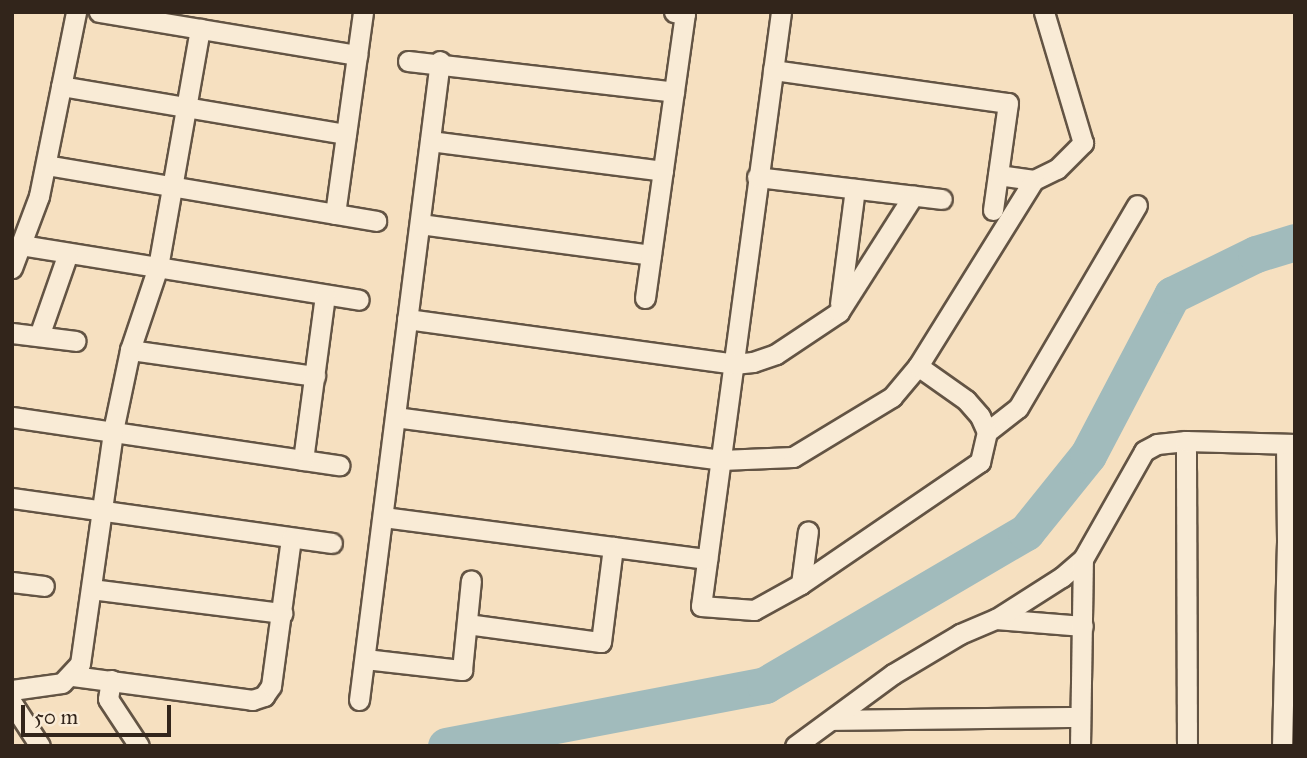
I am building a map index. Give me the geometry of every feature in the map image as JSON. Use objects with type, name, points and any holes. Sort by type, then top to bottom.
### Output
[{"type":"street","points":[[12,268],[46,165],[76,12]]},
{"type":"street","points":[[99,12],[357,55]]},
{"type":"street","points":[[335,214],[363,12]]},
{"type":"street","points":[[645,298],[685,14],[674,12]]},
{"type":"street","points":[[781,12],[701,606],[754,610],[801,584],[980,462],[987,432],[1018,408],[1137,205]]},
{"type":"street","points":[[395,417],[721,460],[793,457],[892,397],[918,366],[1034,180],[1057,169],[1083,143],[1044,12]]},
{"type":"street","points":[[12,690],[62,683],[74,676],[80,664],[113,432],[130,350],[158,267],[200,29]]},
{"type":"street","points":[[408,61],[440,61],[674,92]]},
{"type":"street","points":[[359,700],[440,61]]},
{"type":"street","points":[[773,69],[1008,103],[993,210]]},
{"type":"street","points":[[61,86],[346,134]]},
{"type":"street","points":[[430,141],[663,171]]},
{"type":"street","points":[[46,165],[376,221]]},
{"type":"street","points":[[998,175],[1034,180]]},
{"type":"street","points":[[757,177],[942,199]]},
{"type":"street","points":[[839,312],[855,189]]},
{"type":"street","points":[[407,319],[734,364],[776,354],[839,312],[913,196]]},
{"type":"street","points":[[420,224],[651,255]]},
{"type":"street","points":[[21,245],[359,300]]},
{"type":"street","points":[[39,336],[68,253]]},
{"type":"street","points":[[303,460],[325,295]]},
{"type":"street","points":[[12,333],[76,341]]},
{"type":"street","points":[[130,350],[315,376]]},
{"type":"street","points":[[918,366],[966,400],[987,432]]},
{"type":"street","points":[[12,417],[339,464]]},
{"type":"street","points":[[1186,442],[1187,746]]},
{"type":"street","points":[[795,746],[893,674],[960,634],[996,619],[1083,559],[1144,451],[1157,444],[1186,442],[1290,444],[1291,542],[1282,746]]},
{"type":"street","points":[[12,498],[332,543]]},
{"type":"street","points":[[383,517],[707,559]]},
{"type":"street","points":[[801,584],[808,531]]},
{"type":"street","points":[[74,676],[252,700],[264,696],[271,686],[291,538]]},
{"type":"street","points":[[467,624],[601,642],[613,547]]},
{"type":"street","points":[[1080,746],[1083,559]]},
{"type":"street","points":[[365,659],[462,670],[471,580]]},
{"type":"street","points":[[12,582],[44,586]]},
{"type":"street","points":[[91,589],[282,613]]},
{"type":"street","points":[[996,619],[1083,626]]},
{"type":"street","points":[[110,680],[107,699],[139,746]]},
{"type":"street","points":[[12,703],[40,746]]},
{"type":"street","points":[[833,720],[1080,717]]},
{"type":"waterway","points":[[446,746],[765,685],[1026,532],[1088,455],[1172,295],[1256,254],[1295,242]]}]
